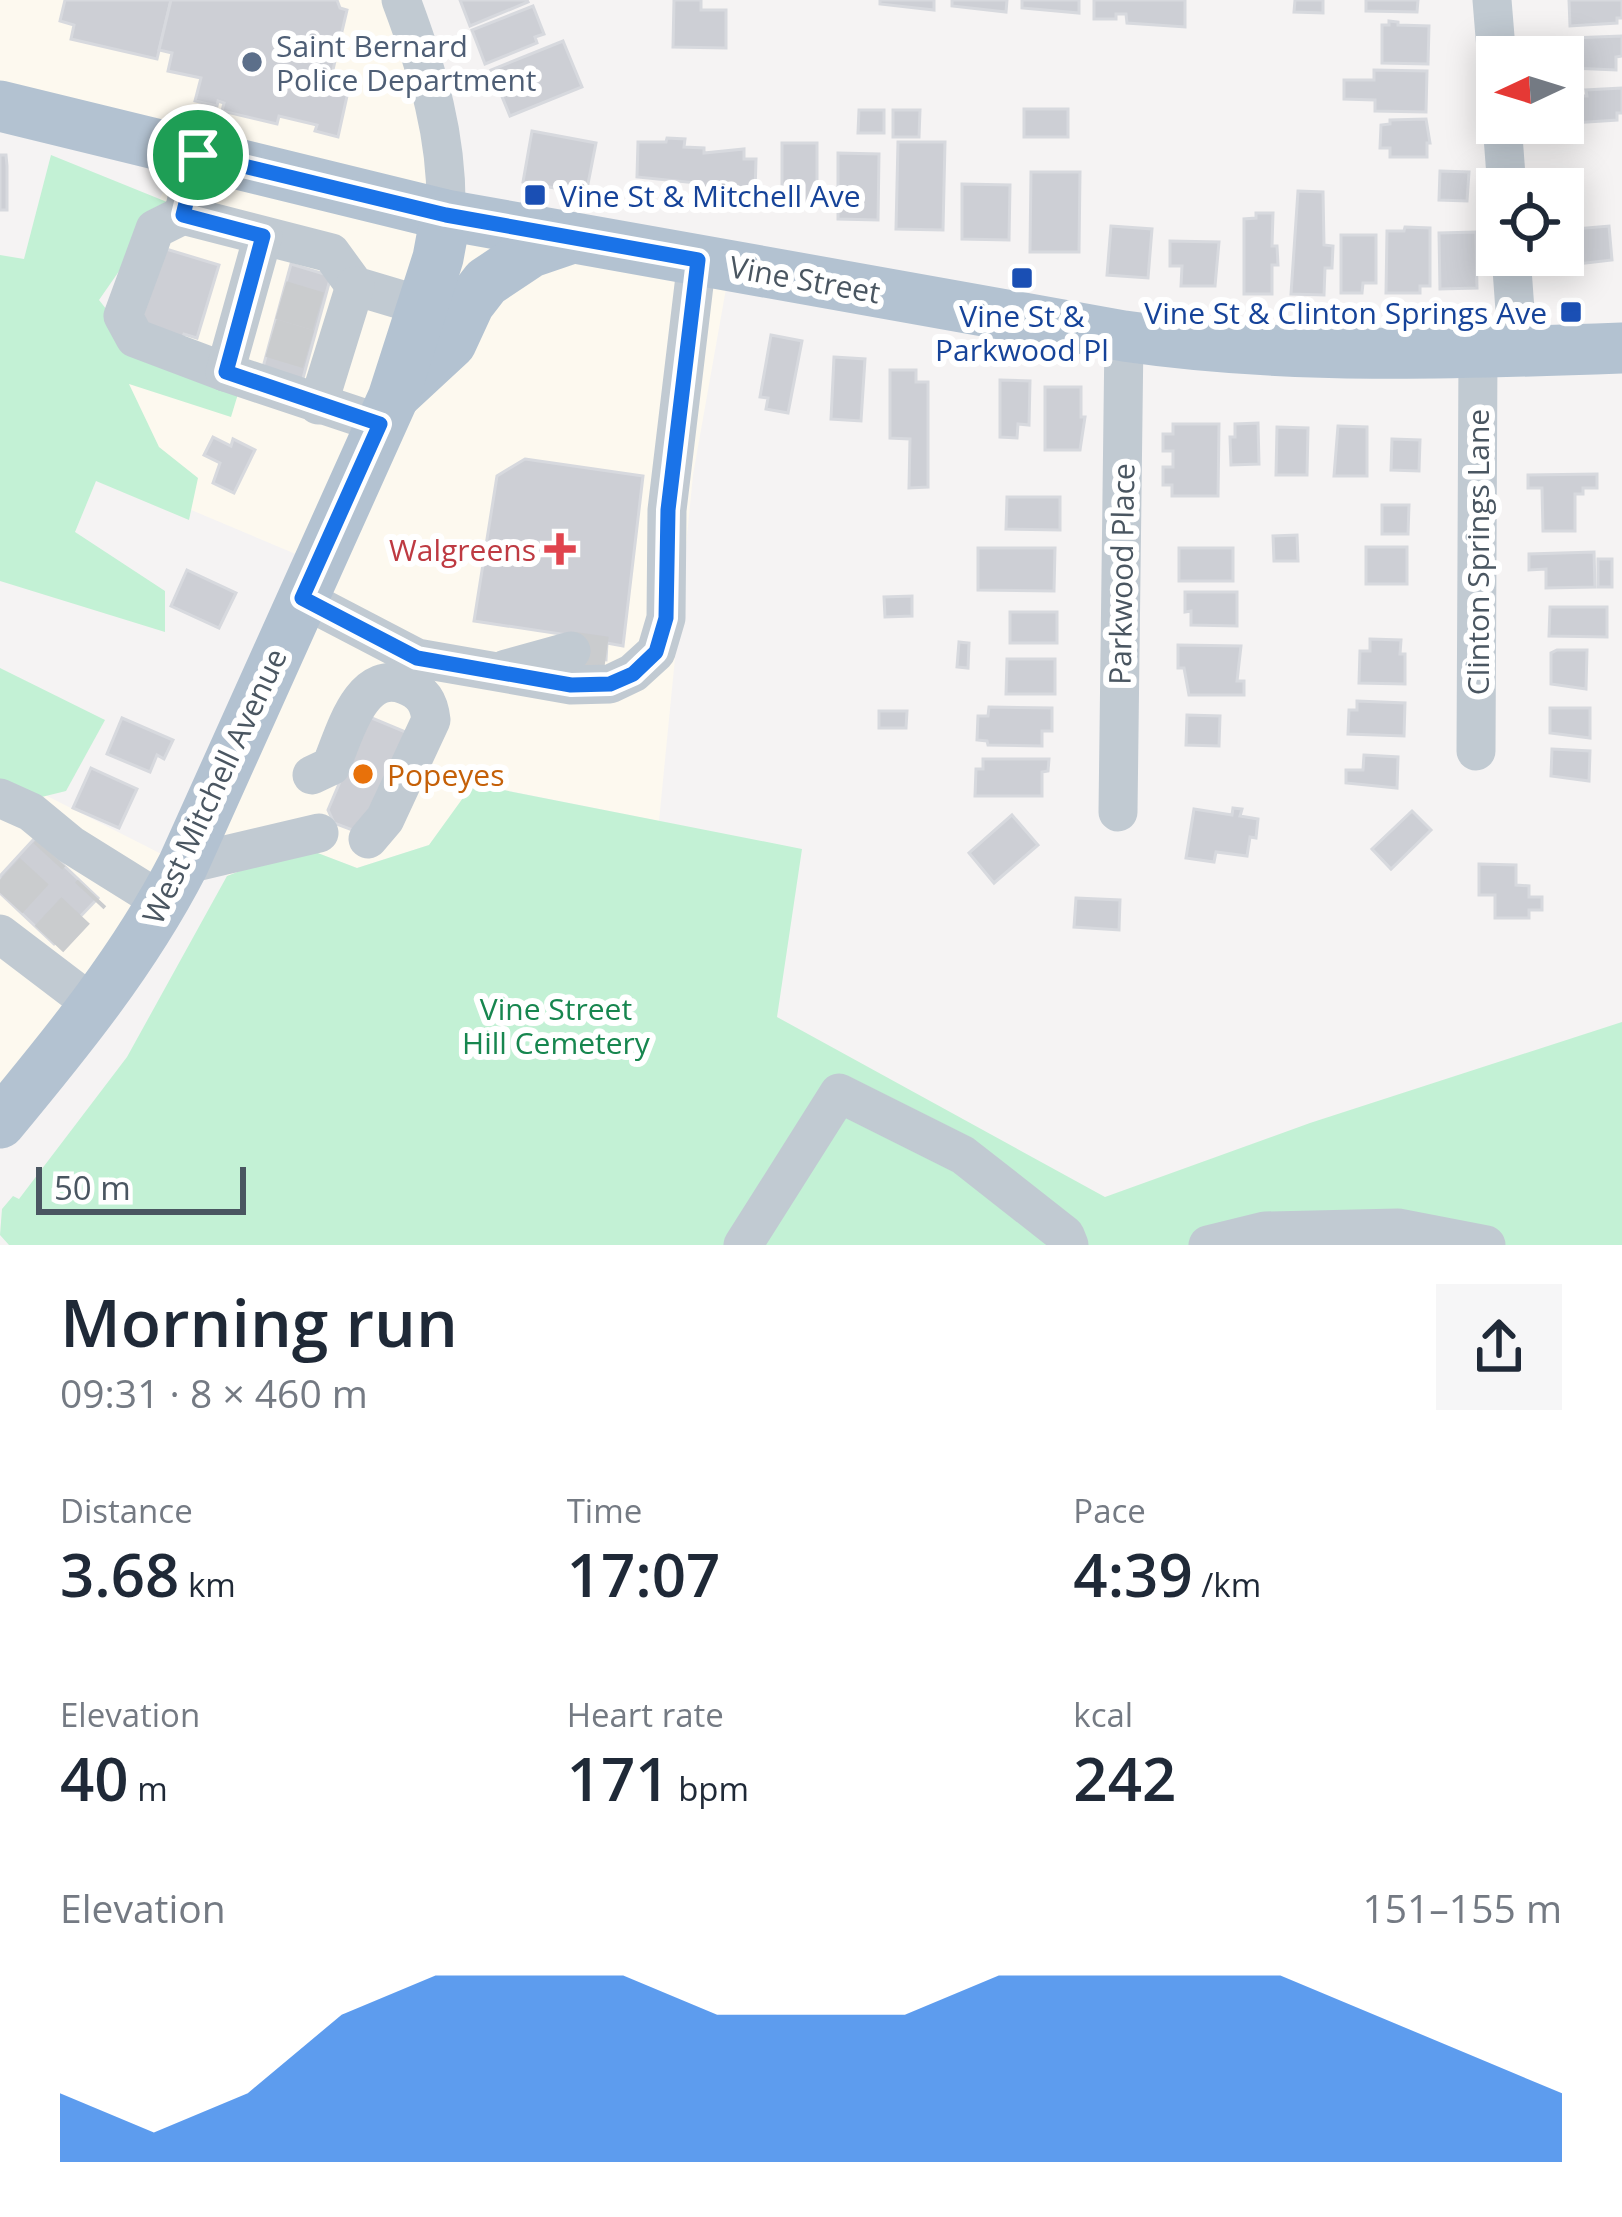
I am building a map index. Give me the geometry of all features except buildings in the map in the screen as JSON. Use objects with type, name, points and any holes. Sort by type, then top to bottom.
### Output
[{"type":"main road","name":"Vine Street","points":[[0,106],[446,215],[1209,349],[1498,352],[1622,348]]},
{"type":"main road","name":"West Mitchell Avenue","points":[[0,1123],[96,1007],[173,884],[387,411],[438,258],[446,215]]},
{"type":"main road","points":[[387,411],[452,343],[469,304],[486,282],[531,252],[572,238]]},
{"type":"street","points":[[401,0],[435,96],[447,164],[446,215]]},
{"type":"street","points":[[1492,0],[1495,36]]},
{"type":"street","points":[[183,215],[198,155]]},
{"type":"street","points":[[318,405],[332,325],[331,253],[345,190]]},
{"type":"street","points":[[331,253],[183,215],[155,229],[123,316],[135,338],[226,372],[318,405],[387,411]]},
{"type":"street","points":[[226,372],[260,314],[263,236]]},
{"type":"street","points":[[495,672],[656,652],[666,618],[668,510],[698,260]]},
{"type":"street","name":"Clinton Springs Lane","points":[[1476,751],[1498,352],[1508,276]]},
{"type":"street","points":[[332,325],[422,306]]},
{"type":"street","name":"Parkwood Place","points":[[1118,812],[1124,336]]},
{"type":"street","points":[[302,598],[417,658],[571,685],[610,684],[603,660]]},
{"type":"street","points":[[312,775],[331,766],[358,702],[371,690],[399,682],[419,691],[429,704],[431,720],[385,819],[368,839]]},
{"type":"street","points":[[0,798],[32,812],[81,866],[173,884],[320,833]]},
{"type":"street","points":[[19,930],[96,1007]]},
{"type":"street","points":[[743,1245],[839,1093],[963,1155],[1065,1235],[1069,1245]]},
{"type":"street","points":[[1208,1245],[1265,1231],[1398,1228],[1486,1245]]},
{"type":"shaded area","points":[[0,0],[401,0],[447,215],[730,266],[693,475],[659,821],[474,784],[429,845],[357,868],[302,847],[227,876],[212,797],[317,563],[113,477],[101,318],[183,152],[0,107]]},
{"type":"shaded area","points":[[0,772],[183,865],[0,1123]]},
{"type":"green space","points":[[51,155],[167,202],[99,300],[118,324],[241,384],[231,417],[129,384],[159,447],[198,478],[189,520],[96,481],[75,532],[165,591],[165,632],[0,581],[0,255],[24,259]]},
{"type":"green space","points":[[0,668],[105,720],[66,791],[9,805],[0,801]]},
{"type":"green space","name":"Vine Street Hill Cemetery","points":[[473,784],[802,849],[777,1017],[1105,1197],[1310,1123],[1622,1022],[1622,1245],[9,1245],[0,1235],[2,1209],[13,1196],[19,1199],[127,1057],[227,876],[302,847],[357,868],[429,845]]},
{"type":"tunnel","points":[[281,300],[321,312]]},
{"type":"tunnel","points":[[271,338],[311,350]]},
{"type":"tunnel","points":[[571,651],[606,656]]},
{"type":"tunnel","points":[[8,900],[51,853]]},
{"type":"tunnel","points":[[49,939],[92,893]]},
{"type":"place","name":"Saint Bernard Police Department","points":[[252,62]]},
{"type":"place","name":"Vine St & Mitchell Ave","points":[[535,195]]},
{"type":"place","name":"Vine St & Parkwood Pl","points":[[1022,278]]},
{"type":"place","name":"Vine St & Clinton Springs Ave","points":[[1571,312]]},
{"type":"place","name":"Walgreens","points":[[560,549]]},
{"type":"place","name":"Popeyes","points":[[363,774]]},
{"type":"route","points":[[198,155],[446,215],[698,260],[668,510],[666,618],[656,652],[633,674],[610,684],[571,685],[417,658],[302,598],[380,424],[226,372],[263,236],[183,215],[198,155]]}]
